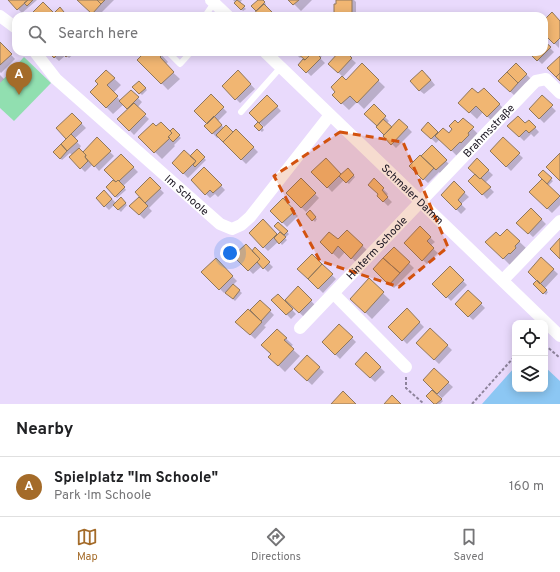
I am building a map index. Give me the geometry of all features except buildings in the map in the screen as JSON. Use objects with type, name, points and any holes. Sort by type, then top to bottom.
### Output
[{"type":"street","points":[[213,2],[224,12]]},
{"type":"street","points":[[0,16],[12,25]]},
{"type":"street","name":"Im Schoole","points":[[38,56],[56,80],[220,224],[232,229],[241,226],[250,217],[330,115]]},
{"type":"street","name":"Schmaler Damm","points":[[269,56],[560,336]]},
{"type":"street","name":"Brahmsstraße","points":[[420,202],[536,81],[546,79],[560,93]]},
{"type":"street","name":"Hinterm Schoole","points":[[300,328],[420,202]]},
{"type":"street","points":[[502,280],[560,221]]},
{"type":"street","points":[[334,294],[406,367]]},
{"type":"lane","points":[[207,12],[213,2]]},
{"type":"lane","points":[[172,56],[180,64],[187,56]]},
{"type":"lane","points":[[242,112],[281,67]]},
{"type":"path","points":[[548,348],[560,358]]},
{"type":"path","points":[[472,404],[512,359]]},
{"type":"path","points":[[406,367],[406,388],[424,404]]},
{"type":"highlighted area","points":[[340,132],[403,142],[448,247],[399,287],[320,261],[274,176]]},
{"type":"green space","points":[[24,57],[51,83],[14,121],[0,108],[0,83]]},
{"type":"water","points":[[512,370],[512,392],[548,392],[548,370],[560,381],[560,404],[482,404]]},
{"type":"place","name":"Spielplatz \"Im Schoole\"","points":[[19,95]]}]
